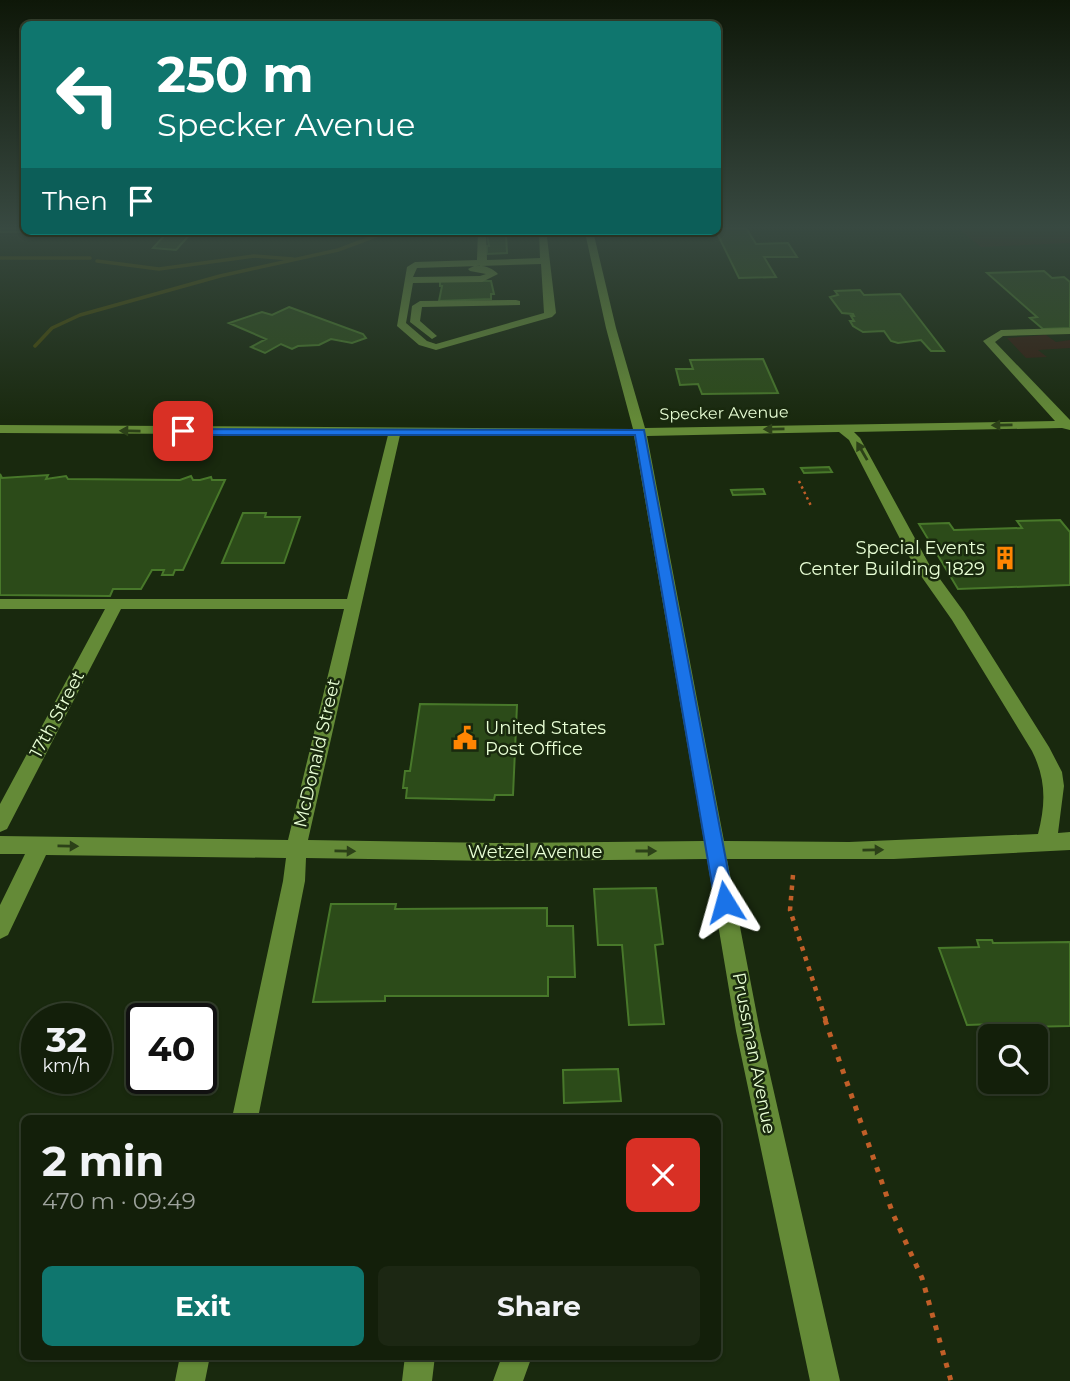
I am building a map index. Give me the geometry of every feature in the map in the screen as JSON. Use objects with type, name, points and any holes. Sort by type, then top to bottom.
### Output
[{"type":"street","points":[[406,292],[400,321],[402,327],[427,345],[451,344],[551,313],[549,292]]},
{"type":"street","name":"Prussman Avenue","points":[[603,292],[640,432],[748,1031],[825,1381]]},
{"type":"street","points":[[451,344],[440,342],[417,324],[415,320],[418,305],[516,303]]},
{"type":"street","points":[[1068,426],[990,346],[989,339],[1001,333],[1070,331]]},
{"type":"street","name":"Specker Avenue","points":[[0,429],[640,432],[1068,426]]},
{"type":"street","points":[[841,428],[854,438],[922,566],[958,616],[1046,760],[1054,786],[1051,819],[1045,842]]},
{"type":"street","name":"McDonald Street","points":[[247,1115],[298,851],[299,825],[395,432]]},
{"type":"street","points":[[0,604],[352,604]]},
{"type":"street","name":"17th Street","points":[[0,823],[115,605]]},
{"type":"street","name":"Wetzel Avenue","points":[[0,845],[298,851],[717,850],[782,853],[929,849],[1070,841]]},
{"type":"street","points":[[0,928],[7,899],[40,846]]},
{"type":"street","points":[[190,1381],[194,1360]]},
{"type":"street","points":[[418,1381],[420,1360]]},
{"type":"street","points":[[508,1381],[516,1360]]},
{"type":"path","points":[[799,481],[812,508]]},
{"type":"path","points":[[793,875],[790,910],[845,1082],[893,1214],[922,1278],[951,1381]]},
{"type":"shaded area","points":[[1046,335],[1056,342],[1070,340],[1070,348],[1038,350],[1047,357],[1026,358],[1007,338]]},
{"type":"building","points":[[441,292],[494,294],[491,294],[491,299],[439,301]]},
{"type":"building","points":[[836,292],[900,294],[944,351],[931,351],[921,340],[898,343],[891,341],[884,331],[863,332],[850,321],[854,321],[851,316],[854,316],[853,314],[842,313],[830,297],[838,295]]},
{"type":"building","points":[[1009,292],[1070,292],[1070,328],[1043,329],[1030,318],[1037,317]]},
{"type":"building","points":[[289,307],[363,334],[366,338],[352,343],[331,339],[319,345],[292,349],[281,344],[265,353],[251,347],[266,339],[229,323],[262,312],[272,315]]},
{"type":"building","points":[[763,359],[778,393],[702,394],[698,384],[680,385],[676,369],[693,369],[690,360]]},
{"type":"building","points":[[829,467],[832,472],[804,473],[801,468]]},
{"type":"building","points":[[0,474],[2,478],[48,475],[46,479],[66,476],[68,479],[180,480],[191,476],[193,480],[211,477],[212,480],[225,480],[183,570],[175,570],[173,575],[162,575],[164,570],[152,570],[141,589],[113,589],[110,596],[0,595]]},
{"type":"building","points":[[763,489],[765,494],[733,495],[731,490]]},
{"type":"building","points":[[243,513],[266,513],[265,517],[300,517],[284,563],[222,563]]},
{"type":"building","name":"Special Events Center Building 1829","points":[[1060,520],[1070,532],[1070,585],[958,589],[919,524],[949,523],[954,530],[1022,528],[1017,521]]},
{"type":"building","name":"United States Post Office","points":[[420,704],[517,705],[513,795],[495,795],[494,800],[406,798],[407,788],[403,788],[405,771],[410,771]]},
{"type":"building","points":[[656,888],[663,944],[655,945],[664,1024],[629,1025],[622,945],[598,945],[594,889]]},
{"type":"building","points":[[331,904],[396,904],[395,909],[547,908],[547,926],[573,926],[575,977],[548,977],[548,996],[385,996],[385,1001],[313,1002]]},
{"type":"building","points":[[977,940],[992,940],[993,943],[1070,942],[1070,1026],[1024,1023],[967,1025],[939,948],[979,947]]},
{"type":"building","points":[[618,1069],[621,1101],[564,1103],[563,1070]]},
{"type":"waterway","points":[[35,346],[52,328],[80,315],[161,292]]},
{"type":"place","name":"Special Events Center Building 1829","points":[[1005,558]]},
{"type":"place","name":"United States Post Office","points":[[465,738]]},
{"type":"route","points":[[183,431],[640,432],[725,902]]}]
